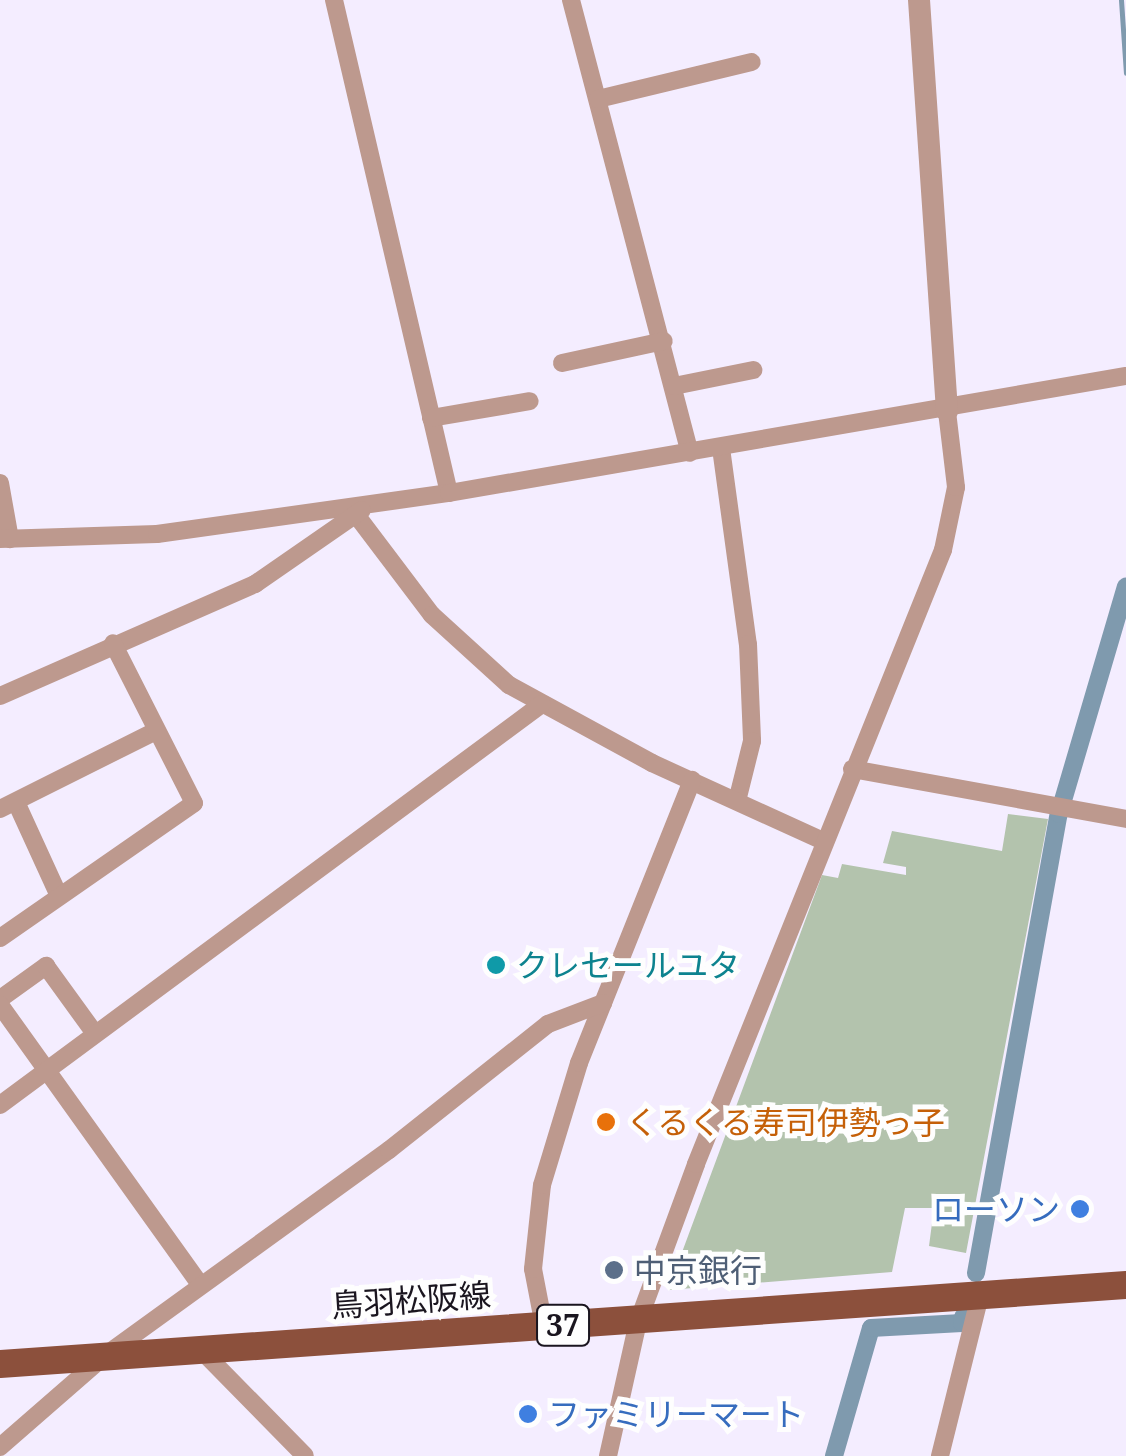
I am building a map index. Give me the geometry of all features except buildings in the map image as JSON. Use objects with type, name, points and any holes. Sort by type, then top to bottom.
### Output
[{"type":"main road","name":"鳥羽松阪線","points":[[0,1364],[638,1322],[981,1291],[1126,1284]]},
{"type":"street","points":[[334,0],[449,493]]},
{"type":"street","points":[[572,0],[690,453]]},
{"type":"street","points":[[608,1456],[638,1322],[821,840],[952,523],[956,487],[947,411],[919,0]]},
{"type":"street","points":[[598,99],[752,62]]},
{"type":"street","points":[[562,363],[664,342]]},
{"type":"street","points":[[674,386],[753,370]]},
{"type":"street","points":[[0,483],[5,539],[156,534],[363,509],[947,411],[1126,376]]},
{"type":"street","points":[[432,418],[530,401]]},
{"type":"street","points":[[720,448],[749,664],[752,741],[737,801]]},
{"type":"street","points":[[363,509],[432,615],[510,685],[692,780],[821,840]]},
{"type":"street","points":[[0,696],[255,584],[363,509]]},
{"type":"street","points":[[0,938],[194,803],[113,644]]},
{"type":"street","points":[[0,1105],[45,1066],[542,704]]},
{"type":"street","points":[[59,896],[8,806],[156,732]]},
{"type":"street","points":[[852,769],[1126,820]]},
{"type":"street","points":[[544,1326],[533,1270],[542,1185],[603,1003],[692,780]]},
{"type":"street","points":[[92,1032],[46,966],[0,1002],[6,1028],[45,1066],[200,1284]]},
{"type":"street","points":[[0,1447],[103,1357],[389,1150],[548,1024],[603,1003]]},
{"type":"street","points":[[940,1456],[981,1291]]},
{"type":"street","points":[[201,1350],[306,1456]]},
{"type":"green space","points":[[1008,814],[1048,819],[966,1253],[929,1246],[934,1208],[905,1208],[892,1272],[668,1290],[822,875],[838,878],[842,864],[906,875],[906,867],[883,863],[892,831],[1002,851]]},
{"type":"waterway","points":[[1121,0],[1126,73]]},
{"type":"waterway","points":[[976,1273],[1059,814],[1126,587]]},
{"type":"waterway","points":[[834,1456],[871,1328],[962,1323],[963,1317]]},
{"type":"place","name":"クレセールユタ","points":[[496,965]]},
{"type":"place","name":"くるくる寿司伊勢っ子","points":[[606,1122]]},
{"type":"place","name":"ローソン","points":[[1080,1209]]},
{"type":"place","name":"中京銀行","points":[[614,1270]]},
{"type":"place","name":"ファミリーマート","points":[[528,1414]]}]
